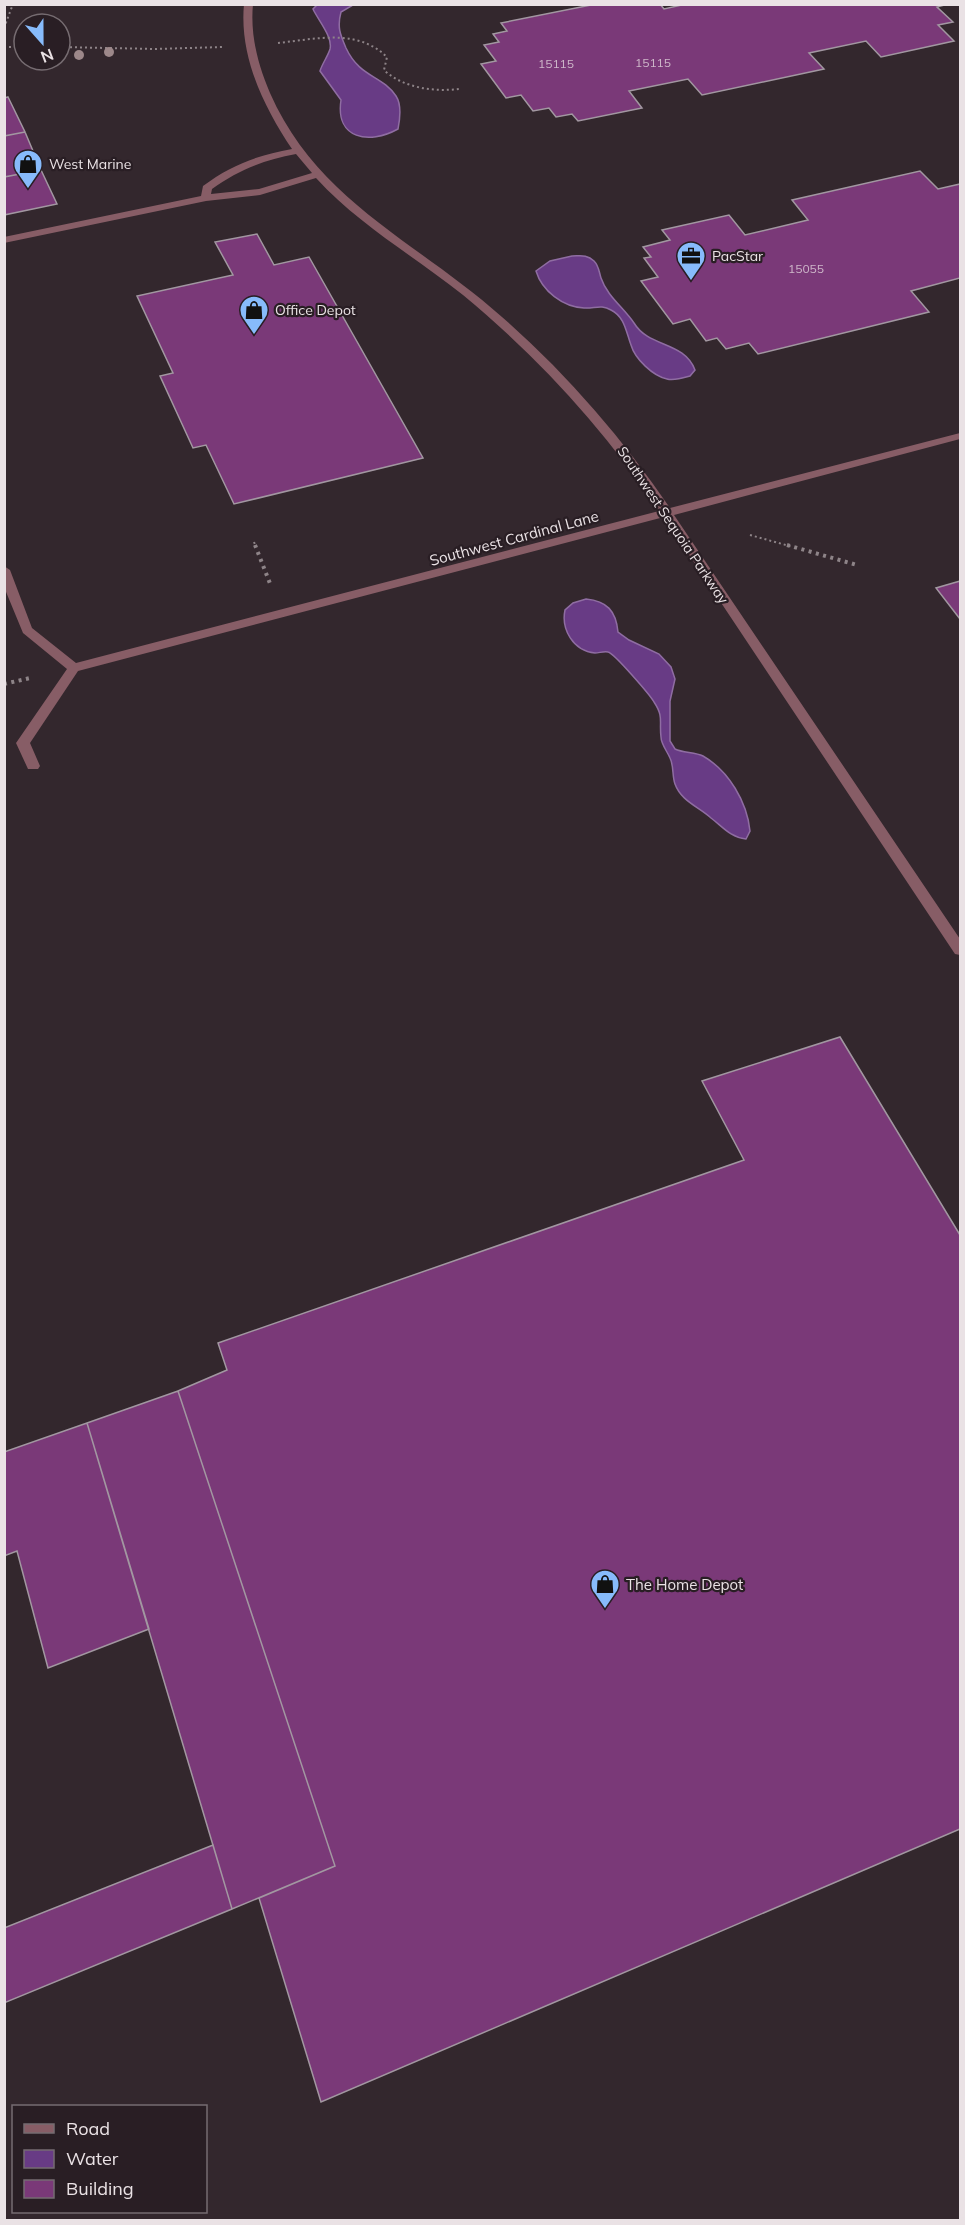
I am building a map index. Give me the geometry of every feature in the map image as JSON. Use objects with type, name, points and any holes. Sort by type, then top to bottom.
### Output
[{"type":"street","name":"Southwest Sequoia Parkway","points":[[249,4],[250,45],[269,107],[297,151],[316,175],[347,204],[495,316],[572,389],[610,434],[644,479],[960,950]]},
{"type":"street","points":[[206,198],[207,188],[227,173],[255,159],[297,151]]},
{"type":"street","points":[[4,240],[206,198],[260,192],[316,175]]},
{"type":"street","name":"Southwest Cardinal Lane","points":[[74,668],[960,436]]},
{"type":"street","points":[[4,570],[27,630],[74,668],[23,743],[33,766]]},
{"type":"path","points":[[4,28],[13,4]]},
{"type":"path","points":[[72,48],[155,49],[346,38],[368,41],[380,49],[387,57],[384,70],[388,76],[399,81],[446,92],[459,89]]},
{"type":"path","points":[[750,535],[857,565]]},
{"type":"path","points":[[254,542],[282,615]]},
{"type":"water","points":[[317,5],[353,5],[341,12],[339,26],[342,39],[358,65],[396,96],[400,108],[398,129],[376,137],[366,137],[349,131],[343,123],[341,100],[320,71],[329,52],[330,44],[313,9]]},
{"type":"water","points":[[572,256],[586,256],[594,261],[607,291],[640,331],[675,349],[690,361],[695,370],[690,376],[670,380],[651,371],[636,356],[622,321],[611,310],[601,307],[568,305],[548,291],[536,271],[550,261]]},
{"type":"water","points":[[586,599],[600,602],[609,608],[615,618],[618,632],[629,640],[659,654],[671,667],[675,679],[670,701],[670,741],[675,749],[703,756],[729,779],[745,809],[750,831],[746,839],[727,831],[681,795],[674,781],[671,761],[661,740],[657,707],[632,675],[612,654],[587,651],[580,648],[570,638],[565,624],[565,610],[573,603]]},
{"type":"building","points":[[596,4],[660,4],[664,9],[686,4],[948,4],[937,7],[953,22],[938,25],[954,41],[881,57],[866,41],[809,53],[824,69],[702,95],[688,79],[629,91],[642,108],[578,121],[572,114],[556,117],[549,108],[533,111],[521,95],[506,98],[481,64],[496,61],[484,45],[499,42],[493,34],[507,31],[501,23]]},
{"type":"building","points":[[8,97],[25,132],[4,136],[4,98]]},
{"type":"building","points":[[25,132],[41,170],[4,177],[4,136]]},
{"type":"building","name":"West Marine","points":[[41,170],[57,204],[4,215],[4,177]]},
{"type":"building","points":[[920,171],[938,189],[960,184],[960,278],[911,291],[929,312],[758,354],[749,343],[726,349],[717,338],[706,341],[690,319],[673,324],[641,281],[658,277],[644,258],[651,257],[643,247],[670,240],[662,230],[729,215],[745,235],[808,220],[792,200]]},
{"type":"building","name":"Office Depot","points":[[257,234],[274,265],[309,257],[423,458],[234,504],[206,445],[193,448],[160,376],[173,373],[137,296],[233,275],[215,242]]},
{"type":"building","points":[[960,581],[960,619],[936,588]]},
{"type":"building","name":"The Home Depot","points":[[840,1037],[960,1235],[960,1829],[321,2102],[259,1898],[335,1866],[178,1391],[227,1370],[218,1343],[744,1160],[702,1081]]},
{"type":"building","points":[[178,1391],[335,1866],[232,1909],[87,1423]]},
{"type":"building","points":[[87,1423],[149,1629],[48,1668],[17,1551],[4,1556],[4,1452]]},
{"type":"building","points":[[213,1845],[232,1909],[4,2003],[4,1928]]},
{"type":"place","name":"West Marine","points":[[28,190]]},
{"type":"place","name":"PacStar","points":[[691,282]]},
{"type":"place","name":"Office Depot","points":[[254,336]]},
{"type":"place","name":"The Home Depot","points":[[605,1610]]}]
